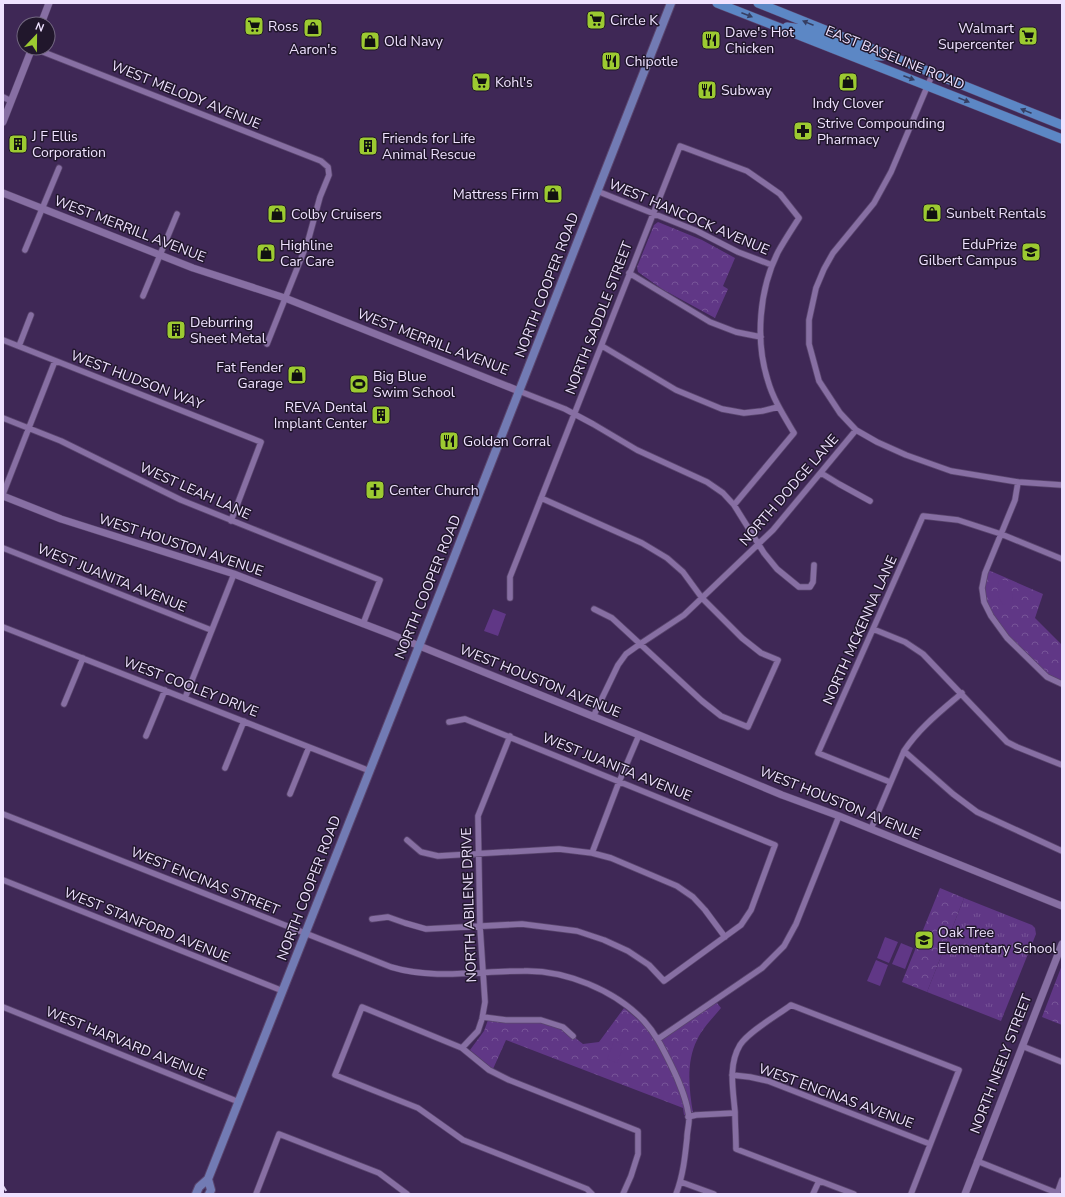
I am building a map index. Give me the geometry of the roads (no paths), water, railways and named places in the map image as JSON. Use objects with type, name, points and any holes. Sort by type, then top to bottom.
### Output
[{"type":"main road","name":"NORTH COOPER ROAD","points":[[196,1194],[199,1187],[208,1179],[239,1102],[671,3]]},
{"type":"main road","name":"EAST BASELINE ROAD","points":[[717,3],[844,53],[929,83],[1062,139]]},
{"type":"main road","name":"EAST BASELINE ROAD","points":[[758,3],[1062,125]]},
{"type":"main road","points":[[776,26],[800,29],[840,44],[846,44],[849,40]]},
{"type":"main road","points":[[844,53],[849,49],[867,55],[891,57]]},
{"type":"main road","name":"NORTH COOPER ROAD","points":[[208,1179],[211,1190],[210,1194]]},
{"type":"street","points":[[44,16],[49,3]]},
{"type":"street","points":[[3,122],[29,56]]},
{"type":"street","name":"WEST MELODY AVENUE","points":[[52,56],[321,161],[328,167],[329,175],[320,196],[308,241],[285,298]]},
{"type":"street","points":[[929,83],[891,172],[874,203],[833,253],[816,288],[811,304],[809,344],[819,380],[840,413],[856,430],[877,442],[906,455],[951,470],[1018,482],[1062,486]]},
{"type":"street","points":[[3,98],[11,101]]},
{"type":"street","name":"NORTH SADDLE STREET","points":[[510,598],[510,577],[680,146],[747,171],[780,194],[799,218],[778,252],[772,266]]},
{"type":"street","points":[[25,250],[59,168]]},
{"type":"street","name":"WEST HANCOCK AVENUE","points":[[597,191],[697,231],[738,252],[772,266]]},
{"type":"street","name":"WEST MERRILL AVENUE","points":[[3,193],[225,280],[251,286],[285,298],[575,414],[637,450],[707,482],[723,493],[734,505],[759,545],[778,568],[799,587],[810,587],[813,582],[814,565]]},
{"type":"street","points":[[143,296],[176,214]]},
{"type":"street","points":[[734,505],[794,433],[778,407],[768,380],[760,337],[763,299],[772,266]]},
{"type":"street","points":[[629,273],[710,322],[736,332],[760,337]]},
{"type":"street","points":[[267,344],[285,298]]},
{"type":"street","points":[[19,346],[31,315]]},
{"type":"street","name":"WEST HUDSON WAY","points":[[3,340],[261,442],[231,521]]},
{"type":"street","points":[[602,346],[676,390],[722,408],[744,413],[778,407]]},
{"type":"street","points":[[3,495],[55,361]]},
{"type":"street","name":"WEST LEAH LANE","points":[[3,418],[61,441],[181,500],[380,580],[363,624]]},
{"type":"street","name":"NORTH DODGE LANE","points":[[593,716],[618,665],[626,654],[684,615],[759,545],[856,430]]},
{"type":"street","points":[[821,473],[870,501]]},
{"type":"street","points":[[1018,482],[1015,500],[985,573],[982,588],[984,602],[991,616],[1007,638],[1047,677],[1062,684]]},
{"type":"street","name":"WEST HOUSTON AVENUE","points":[[3,495],[61,519],[234,574],[363,624],[593,716],[782,795],[839,816],[1062,906]]},
{"type":"street","points":[[541,498],[642,542],[667,558],[683,572],[702,598],[742,638],[761,653],[778,660],[748,727],[721,716],[702,701],[612,618],[594,609]]},
{"type":"street","name":"NORTH MCKENNA LANE","points":[[890,782],[818,753],[923,516],[958,520],[1001,534]]},
{"type":"street","points":[[1001,534],[1062,559]]},
{"type":"street","name":"WEST JUANITA AVENUE","points":[[3,548],[211,630]]},
{"type":"street","points":[[185,698],[234,574]]},
{"type":"street","name":"WEST COOLEY DRIVE","points":[[3,627],[370,771]]},
{"type":"street","points":[[873,629],[905,642],[923,654],[962,693],[997,733],[1007,742],[1062,765]]},
{"type":"street","points":[[64,704],[83,658]]},
{"type":"street","points":[[146,736],[166,690]]},
{"type":"street","points":[[871,829],[904,751],[922,729],[962,693]]},
{"type":"street","name":"WEST JUANITA AVENUE","points":[[449,722],[465,719],[775,845],[751,910],[741,925],[725,937]]},
{"type":"street","points":[[225,768],[244,721]]},
{"type":"street","points":[[592,853],[639,735]]},
{"type":"street","name":"NORTH ABILENE DRIVE","points":[[462,1048],[478,1031],[483,1017],[484,1002],[480,927],[478,816],[510,736]]},
{"type":"street","points":[[290,794],[310,747]]},
{"type":"street","points":[[904,751],[953,794],[977,812],[1062,851]]},
{"type":"street","name":"WEST ENCINAS STREET","points":[[3,814],[306,934],[404,971],[426,974],[525,971],[552,973],[576,978],[603,990],[643,1020],[658,1039],[674,1071],[682,1092],[688,1117],[681,1182],[676,1194]]},
{"type":"street","points":[[658,1039],[762,968],[784,946],[796,924],[839,816]]},
{"type":"street","points":[[372,919],[388,917],[426,929],[522,924],[577,931],[604,940],[628,951],[649,965],[664,980],[725,937],[697,901],[677,886],[611,858],[592,853],[559,849],[438,856],[421,852],[407,840]]},
{"type":"street","name":"WEST STANFORD AVENUE","points":[[3,880],[283,991]]},
{"type":"street","name":"NORTH NEELY STREET","points":[[965,1194],[1062,944]]},
{"type":"street","points":[[854,1194],[736,1149],[732,1075],[733,1065],[741,1044],[750,1035],[791,1005],[959,1070],[911,1194]]},
{"type":"street","points":[[592,1194],[586,1189],[463,1140],[418,1108],[335,1075],[362,1007],[462,1048],[489,1070],[509,1080],[638,1131],[638,1154],[623,1194]]},
{"type":"street","name":"WEST HARVARD AVENUE","points":[[3,1008],[239,1102]]},
{"type":"street","points":[[483,1017],[506,1020],[541,1020],[563,1027],[573,1036]]},
{"type":"street","points":[[1022,1046],[1062,1062]]},
{"type":"street","name":"WEST ENCINAS AVENUE","points":[[732,1075],[750,1077],[768,1082],[930,1144]]},
{"type":"street","points":[[688,1117],[696,1115],[735,1113]]},
{"type":"street","points":[[256,1194],[279,1134],[379,1173],[407,1194]]},
{"type":"street","points":[[977,1161],[1057,1193],[1062,1180]]},
{"type":"street","points":[[814,1194],[819,1181]]},
{"type":"street","points":[[681,1182],[714,1194]]},
{"type":"railway","points":[[3,1186],[8,1194]]},
{"type":"place","name":"Circle K","points":[[596,20]]},
{"type":"place","name":"Ross","points":[[254,26]]},
{"type":"place","name":"Aaron's","points":[[313,28]]},
{"type":"place","name":"Walmart Supercenter","points":[[1028,36]]},
{"type":"place","name":"Dave's Hot Chicken","points":[[711,40]]},
{"type":"place","name":"Old Navy","points":[[370,41]]},
{"type":"place","name":"Chipotle","points":[[611,61]]},
{"type":"place","name":"Kohl's","points":[[481,82]]},
{"type":"place","name":"Indy Clover","points":[[848,82]]},
{"type":"place","name":"Subway","points":[[707,90]]},
{"type":"place","name":"Strive Compounding Pharmacy","points":[[803,131]]},
{"type":"place","name":"J F Ellis Corporation","points":[[18,144]]},
{"type":"place","name":"Friends for Life Animal Rescue","points":[[368,146]]},
{"type":"place","name":"Mattress Firm","points":[[553,194]]},
{"type":"place","name":"Sunbelt Rentals","points":[[932,213]]},
{"type":"place","name":"Colby Cruisers","points":[[277,214]]},
{"type":"place","name":"EduPrize Gilbert Campus","points":[[1031,252]]},
{"type":"place","name":"Highline Car Care","points":[[266,253]]},
{"type":"place","name":"Deburring Sheet Metal","points":[[176,330]]},
{"type":"place","name":"Fat Fender Garage","points":[[297,375]]},
{"type":"place","name":"Big Blue Swim School","points":[[359,384]]},
{"type":"place","name":"REVA Dental Implant Center","points":[[381,415]]},
{"type":"place","name":"Golden Corral","points":[[449,441]]},
{"type":"place","name":"Center Church","points":[[375,490]]},
{"type":"place","name":"Oak Tree Elementary School","points":[[924,940]]}]
